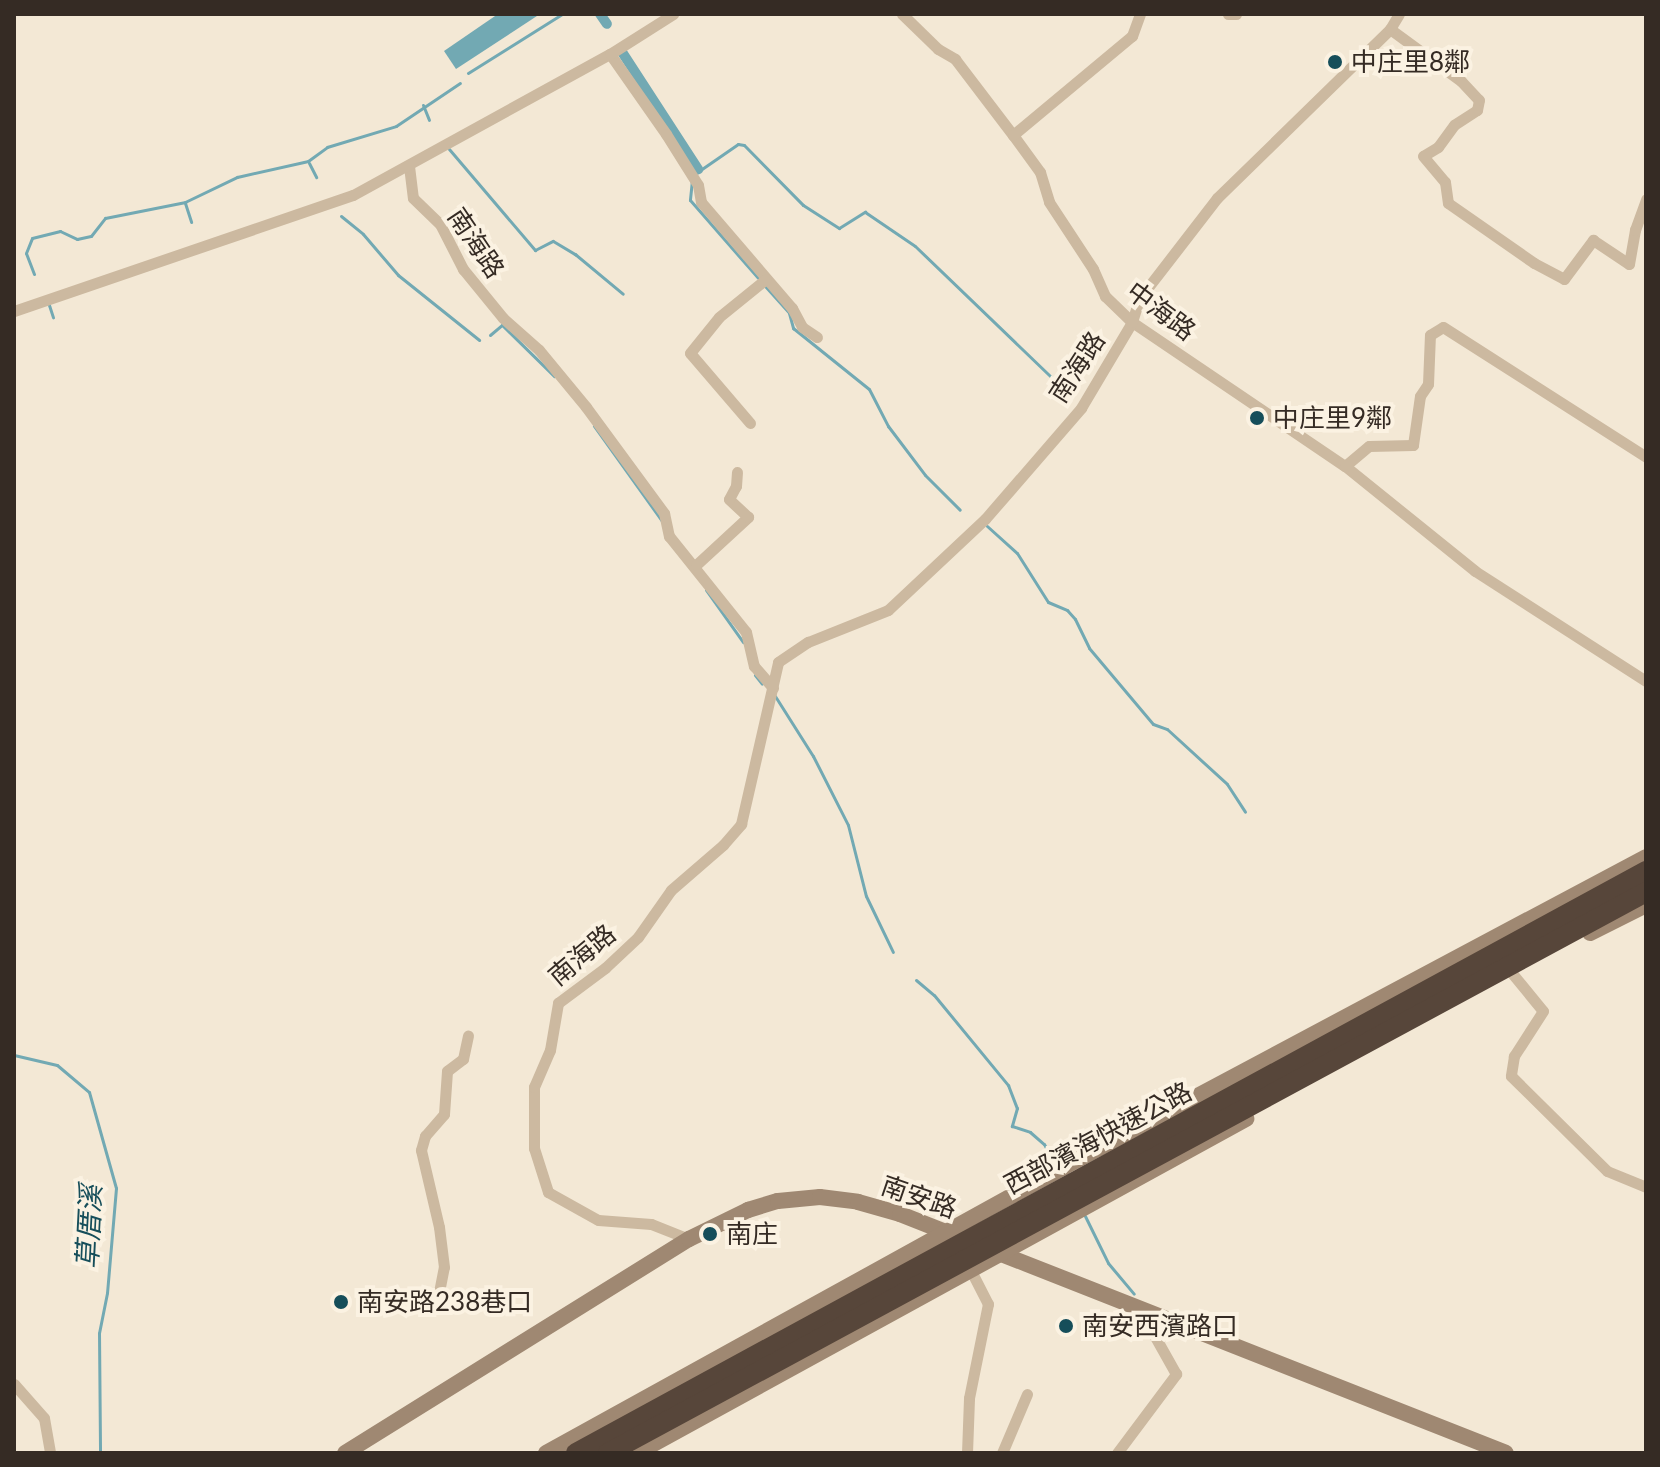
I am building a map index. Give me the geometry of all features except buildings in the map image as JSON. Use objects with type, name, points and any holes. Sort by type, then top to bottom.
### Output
[{"type":"highway","name":"西部濱海快速公路","points":[[576,1453],[1646,871]]},
{"type":"highway","name":"西部濱海快速公路","points":[[608,1453],[1646,892]]},
{"type":"street","points":[[14,311],[353,195],[610,54],[673,14]]},
{"type":"street","name":"中海路","points":[[902,14],[938,49],[955,59],[1013,135],[1040,172],[1049,202],[1093,269],[1105,296],[1132,322],[1345,466],[1475,571],[1646,681]]},
{"type":"street","points":[[1013,135],[1132,36],[1140,14]]},
{"type":"street","points":[[1228,14],[1236,14]]},
{"type":"street","name":"南海路","points":[[689,1239],[651,1224],[598,1220],[548,1192],[534,1148],[534,1087],[550,1050],[558,1003],[605,968],[638,937],[671,890],[723,845],[741,824],[778,662],[808,642],[854,627],[888,610],[985,519],[1081,408],[1132,322],[1139,299],[1217,198],[1390,29],[1399,14]]},
{"type":"street","points":[[1390,29],[1461,81],[1479,100],[1477,110],[1454,125],[1438,147],[1423,156],[1445,182],[1448,203],[1534,263],[1564,279],[1593,240],[1629,264],[1635,230],[1646,199]]},
{"type":"street","points":[[610,54],[698,185],[701,202],[792,308],[802,327],[817,337]]},
{"type":"street","name":"南海路","points":[[409,166],[413,198],[440,224],[463,269],[503,318],[539,350],[586,407],[664,513],[669,536],[696,565],[746,632],[754,666],[773,688]]},
{"type":"street","points":[[750,423],[690,353],[719,317],[766,279]]},
{"type":"street","points":[[1345,466],[1369,446],[1413,445],[1420,396],[1428,384],[1430,335],[1443,327],[1646,457]]},
{"type":"street","points":[[696,565],[748,517],[729,499],[736,486],[737,472]]},
{"type":"street","points":[[546,1453],[950,1233],[1064,1167],[1646,857]]},
{"type":"street","points":[[637,1453],[1511,972],[1646,905]]},
{"type":"street","points":[[1511,972],[1543,1011],[1514,1056],[1511,1076],[1607,1171],[1646,1187]]},
{"type":"street","points":[[439,1292],[444,1267],[439,1227],[421,1150],[425,1136],[444,1114],[447,1071],[463,1059],[468,1036]]},
{"type":"street","name":"南安路","points":[[345,1453],[689,1239],[748,1210],[778,1201],[820,1197],[858,1202],[950,1233],[1506,1453]]},
{"type":"street","points":[[950,1233],[988,1304],[973,1368],[967,1453]]},
{"type":"street","points":[[1117,1453],[1176,1374],[1139,1308]]},
{"type":"street","points":[[14,1384],[44,1418],[50,1453]]},
{"type":"street","points":[[1002,1453],[1027,1394]]},
{"type":"water","points":[[498,14],[540,14],[456,69],[444,51]]},
{"type":"waterway","points":[[468,73],[562,14]]},
{"type":"waterway","points":[[600,14],[607,24]]},
{"type":"waterway","points":[[622,52],[698,169]]},
{"type":"waterway","points":[[34,274],[26,253],[32,238],[60,231],[77,239],[91,236],[105,218],[185,202],[237,177],[308,161],[327,147],[396,126],[460,83]]},
{"type":"waterway","points":[[423,105],[429,120]]},
{"type":"waterway","points":[[696,173],[738,144],[744,145],[803,205],[839,228],[865,212],[915,246],[1052,378]]},
{"type":"waterway","points":[[449,149],[535,250],[553,241],[575,254],[623,294]]},
{"type":"waterway","points":[[309,163],[316,177]]},
{"type":"waterway","points":[[692,180],[690,200],[758,278]]},
{"type":"waterway","points":[[185,203],[191,222]]},
{"type":"waterway","points":[[341,216],[363,234],[398,275],[479,340]]},
{"type":"waterway","points":[[765,286],[789,313],[793,328],[869,389],[888,426],[925,475],[960,510]]},
{"type":"waterway","points":[[49,305],[53,317]]},
{"type":"waterway","points":[[490,335],[502,325],[554,376]]},
{"type":"waterway","points":[[594,426],[662,521]]},
{"type":"waterway","points":[[987,526],[1017,553],[1048,602],[1067,610],[1075,619],[1089,648],[1153,724],[1167,729],[1227,784],[1245,812]]},
{"type":"waterway","points":[[706,590],[743,642]]},
{"type":"waterway","points":[[755,675],[762,684]]},
{"type":"waterway","points":[[775,696],[813,756],[848,825],[866,896],[893,952]]},
{"type":"waterway","points":[[916,980],[934,995],[1008,1085],[1017,1108],[1012,1126],[1030,1132],[1044,1144],[1055,1165]]},
{"type":"waterway","name":"草厝溪","points":[[14,1055],[57,1065],[89,1092],[116,1188],[107,1293],[99,1333],[100,1453]]},
{"type":"waterway","points":[[1085,1216],[1108,1263],[1134,1294]]},
{"type":"place","name":"中庄里8鄰","points":[[1335,62]]},
{"type":"place","name":"中庄里9鄰","points":[[1257,418]]},
{"type":"place","name":"南庄","points":[[710,1234]]},
{"type":"place","name":"南安路238巷口","points":[[341,1302]]},
{"type":"place","name":"南安西濱路口","points":[[1066,1326]]}]
